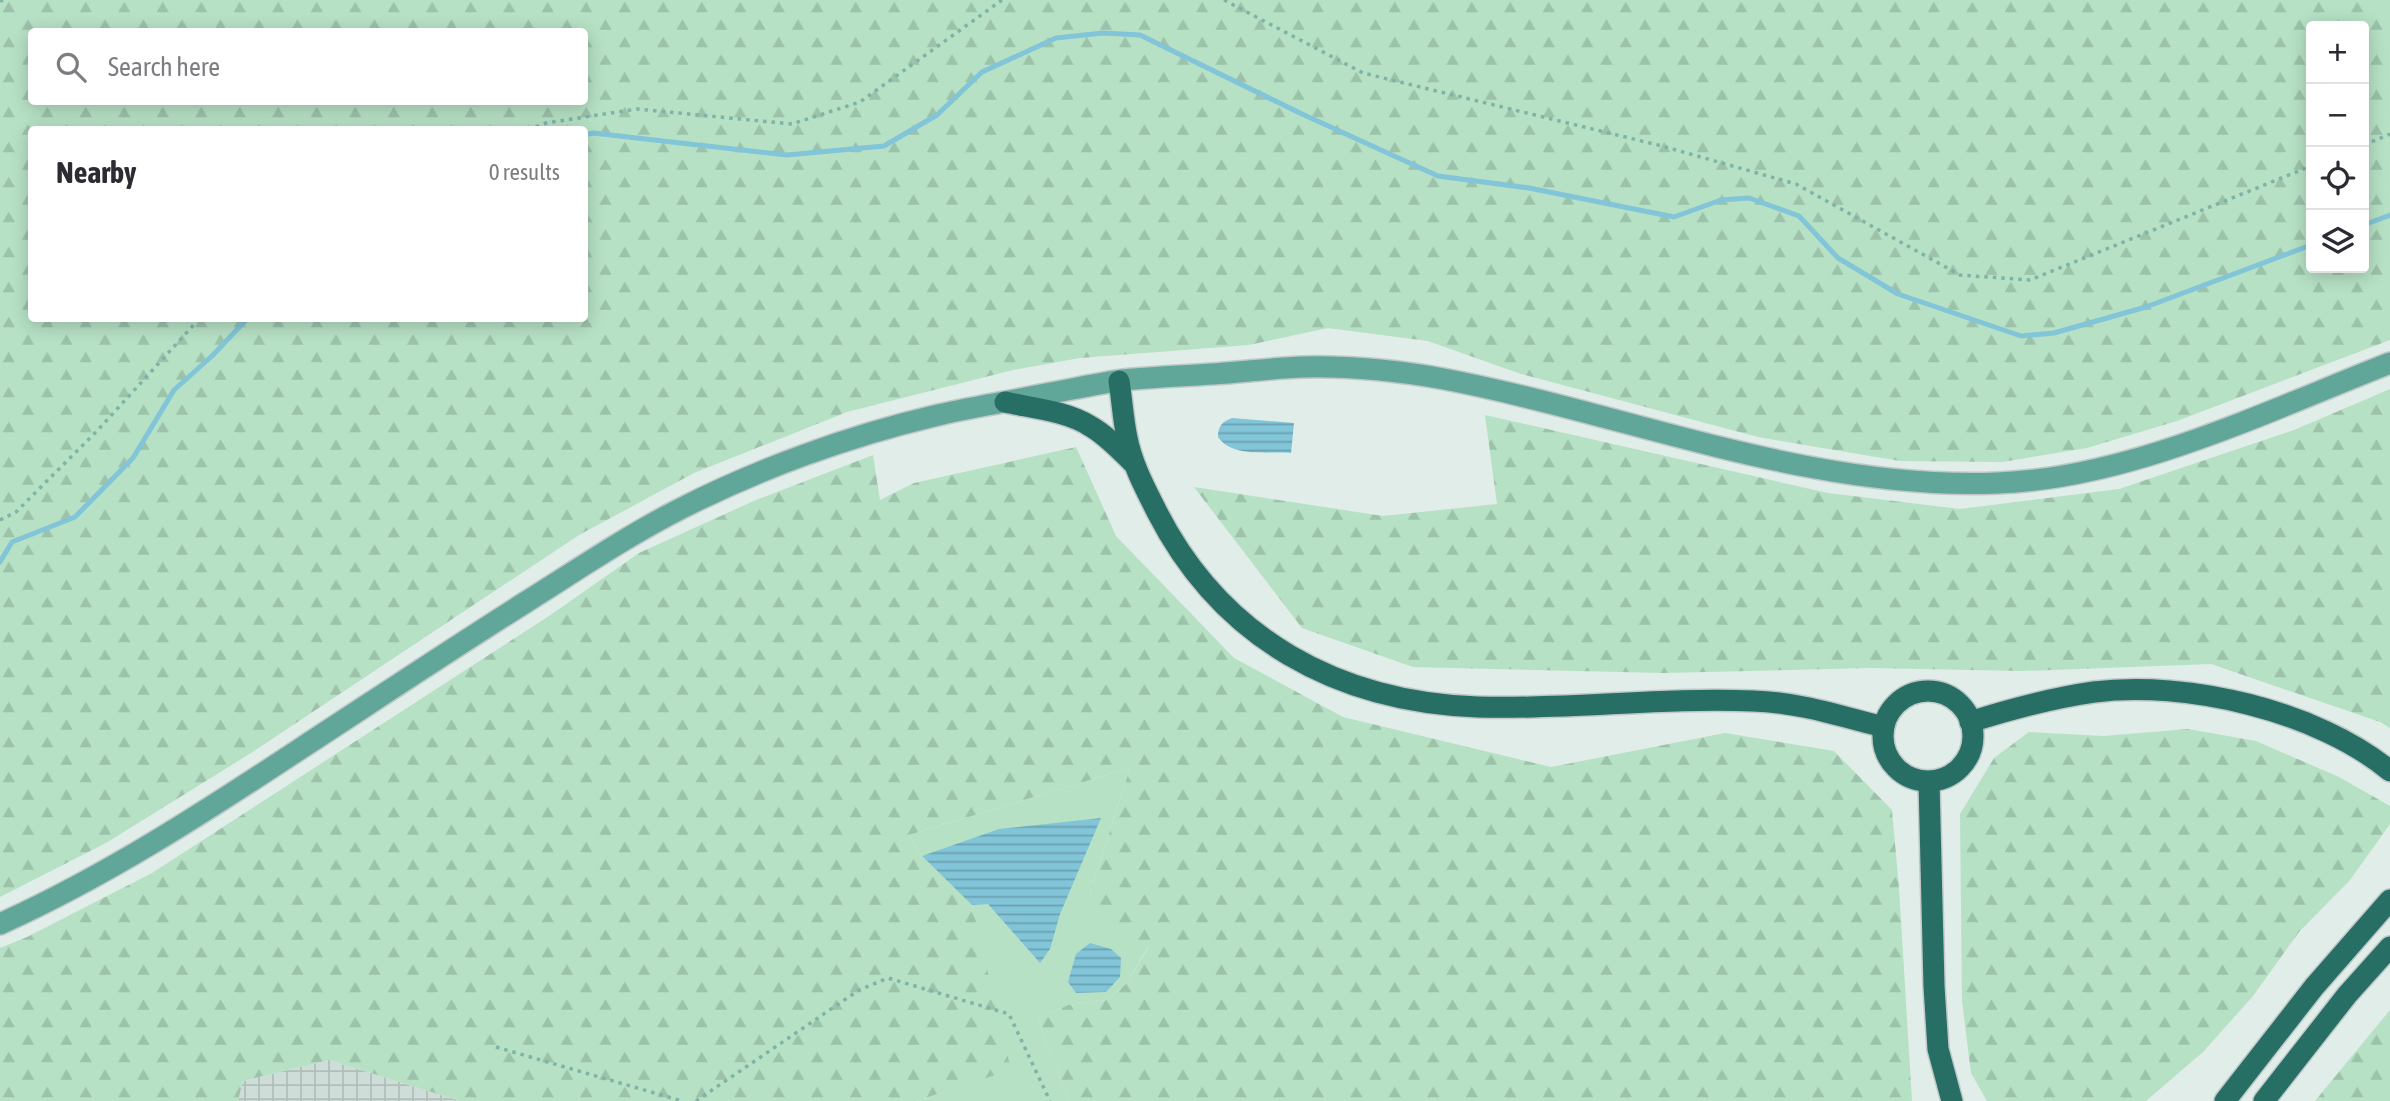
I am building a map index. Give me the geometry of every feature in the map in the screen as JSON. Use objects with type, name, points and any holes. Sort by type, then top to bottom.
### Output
[{"type":"highway","points":[[1119,381],[1127,440],[1136,467],[1166,530],[1202,583],[1236,617],[1296,659],[1332,678],[1364,690],[1414,701],[1478,707],[1754,701],[1800,706],[1883,727]]},
{"type":"highway","points":[[1005,402],[1065,416],[1089,425],[1111,440],[1136,467]]},
{"type":"highway","points":[[1933,690],[1952,697],[1963,707],[1970,722],[1975,737],[1968,759],[1957,772],[1945,779],[1929,782],[1912,780],[1893,766],[1883,746],[1883,727],[1894,705],[1913,692],[1933,690]]},
{"type":"highway","points":[[1970,722],[2022,706],[2096,692],[2189,692],[2252,705],[2319,728],[2378,761],[2390,771]]},
{"type":"highway","points":[[1929,782],[1938,1049],[1952,1101]]},
{"type":"highway","points":[[2225,1101],[2314,987],[2390,900]]},
{"type":"highway","points":[[2264,1101],[2347,995],[2390,947]]},
{"type":"main road","points":[[0,924],[90,880],[216,805],[551,586],[681,509],[755,476],[870,433],[936,415],[1119,381],[1308,367],[1425,377],[1546,401],[1725,447],[1877,479],[1978,484],[2046,478],[2127,462],[2191,441],[2390,363]]},
{"type":"path","points":[[538,126],[637,109],[792,124],[860,102],[1002,0]]},
{"type":"path","points":[[1224,0],[1363,73],[1662,146],[1796,184],[1960,275],[2030,280],[2306,168]]},
{"type":"path","points":[[2369,143],[2390,134]]},
{"type":"path","points":[[0,520],[16,512],[97,431],[196,322]]},
{"type":"path","points":[[696,1101],[859,990],[888,978],[1009,1014],[1050,1101]]},
{"type":"path","points":[[496,1047],[682,1101]]},
{"type":"shaded area","points":[[329,1060],[460,1101],[238,1101],[243,1081]]},
{"type":"green space","points":[[0,0],[2390,0],[2390,340],[2177,421],[2087,448],[2002,462],[1900,461],[1758,437],[1521,374],[1428,341],[1328,328],[1249,345],[1080,358],[1013,370],[847,412],[694,473],[579,535],[251,753],[106,843],[0,897]]},
{"type":"green space","points":[[2390,389],[2390,728],[2380,722],[2211,664],[2023,671],[1870,668],[1662,673],[1413,667],[1302,628],[1194,487],[1383,516],[1497,504],[1485,415],[1828,493],[1960,509],[2119,489],[2294,430]]},
{"type":"green space","points":[[1076,447],[1116,536],[1234,658],[1343,717],[1551,767],[1725,733],[1834,751],[1892,810],[1912,1101],[1069,1101],[1038,1019],[1068,1005],[1107,1000],[1126,984],[1148,948],[1099,919],[1090,893],[1130,768],[909,835],[922,856],[972,905],[1011,1070],[916,1101],[460,1101],[329,1060],[243,1081],[238,1101],[0,1101],[0,948],[152,873],[552,614],[639,553],[756,500],[873,455],[880,500],[914,483]]},
{"type":"green space","points":[[2188,729],[2256,741],[2339,777],[2390,806],[2390,824],[2350,880],[2299,932],[2253,996],[2203,1052],[2146,1101],[1987,1101],[1971,1073],[1962,1001],[1960,814],[1994,758],[2029,732],[2103,736]]},
{"type":"green space","points":[[1130,768],[1090,893],[1100,919],[1148,947],[1126,984],[1107,1000],[1068,1005],[1038,1019],[1069,1101],[916,1101],[1010,1070],[972,905],[922,856],[909,835]]},
{"type":"green space","points":[[2390,1010],[2390,1101],[2315,1101]]},
{"type":"water","points":[[1232,418],[1294,423],[1291,453],[1241,451],[1224,444],[1218,437],[1219,430],[1223,423]]},
{"type":"water","points":[[1101,818],[1060,914],[1050,949],[1040,963],[988,904],[972,905],[922,856],[999,829]]},
{"type":"water","points":[[1090,943],[1111,949],[1121,958],[1120,977],[1106,992],[1076,993],[1068,982],[1076,954]]},
{"type":"waterway","points":[[588,134],[787,155],[884,146],[937,115],[982,72],[1056,38],[1103,33],[1140,35],[1302,114],[1438,176],[1529,188],[1674,217],[1721,200],[1749,198],[1799,216],[1838,258],[1898,294],[2021,336],[2054,333],[2146,307],[2306,247]]},
{"type":"waterway","points":[[2369,223],[2390,215]]},
{"type":"waterway","points":[[0,562],[12,542],[75,517],[133,458],[174,390],[244,322]]}]
